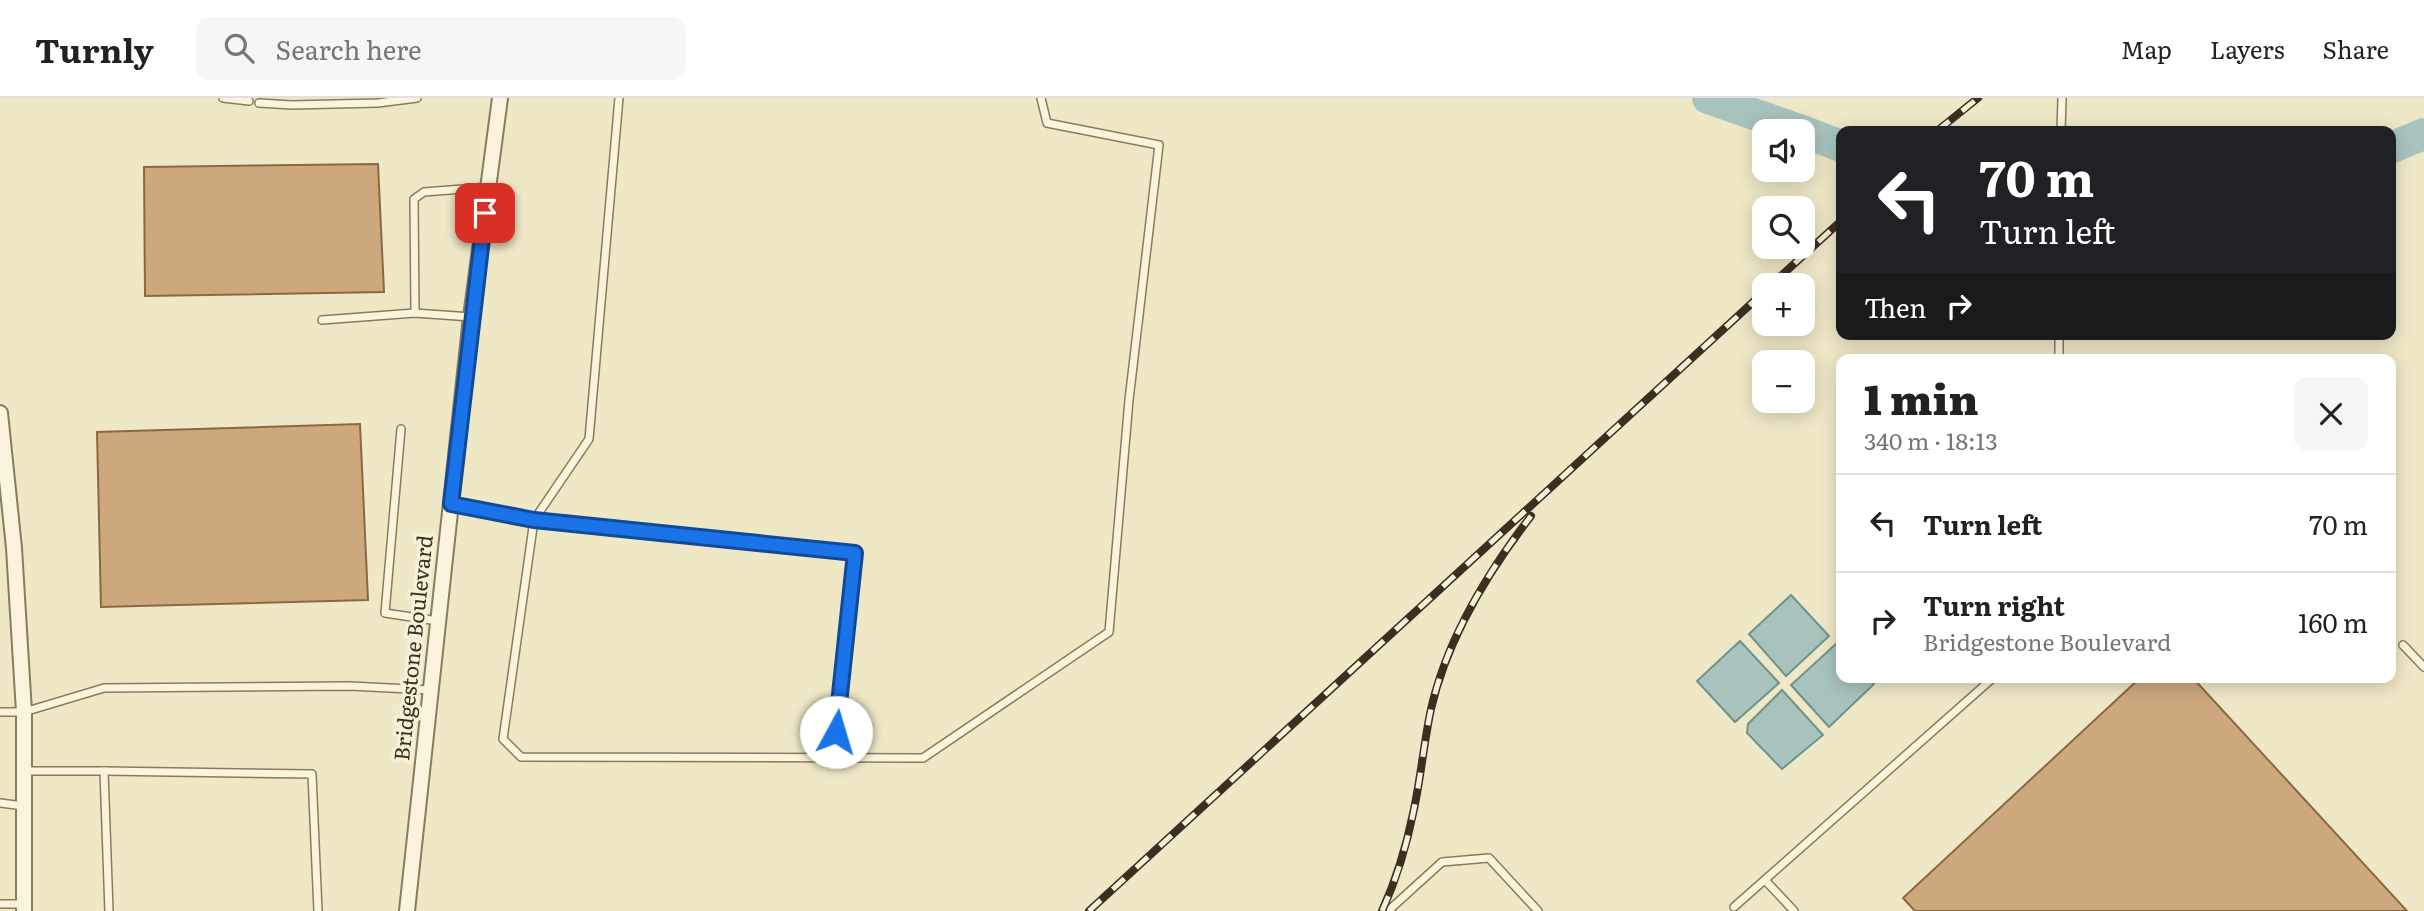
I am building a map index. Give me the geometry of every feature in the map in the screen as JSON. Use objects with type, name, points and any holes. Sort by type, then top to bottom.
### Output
[{"type":"street","name":"Bridgestone Boulevard","points":[[407,911],[471,317],[500,98]]},
{"type":"street","points":[[0,413],[14,548],[24,712],[24,908]]},
{"type":"lane","points":[[223,98],[249,102]]},
{"type":"lane","points":[[259,103],[292,105],[417,98]]},
{"type":"lane","points":[[619,98],[590,439],[534,520],[503,739],[521,757],[923,758],[1109,632],[1129,400],[1159,145],[1047,123],[1041,98]]},
{"type":"lane","points":[[2061,126],[2062,98]]},
{"type":"lane","points":[[415,313],[414,199],[424,192],[488,187]]},
{"type":"lane","points":[[321,320],[415,313],[471,317]]},
{"type":"lane","points":[[401,429],[385,613],[439,621]]},
{"type":"lane","points":[[451,504],[534,520],[855,553],[833,758]]},
{"type":"lane","points":[[2403,645],[2424,667]]},
{"type":"lane","points":[[1734,910],[1987,683]]},
{"type":"lane","points":[[0,712],[24,712],[104,688],[350,686],[431,690]]},
{"type":"lane","points":[[25,771],[312,774],[318,911]]},
{"type":"lane","points":[[104,771],[108,911]]},
{"type":"lane","points":[[0,803],[25,806]]},
{"type":"lane","points":[[1388,911],[1442,862],[1489,858],[1538,911]]},
{"type":"lane","points":[[1765,880],[1794,911]]},
{"type":"lane","points":[[0,904],[24,908]]},
{"type":"water","points":[[1791,595],[1829,636],[1786,676],[1749,634]]},
{"type":"water","points":[[1740,641],[1779,683],[1735,722],[1697,681]]},
{"type":"water","points":[[1836,644],[1836,683],[1874,684],[1829,727],[1791,685]]},
{"type":"water","points":[[1782,690],[1823,735],[1782,769],[1747,733],[1748,724]]},
{"type":"building","points":[[378,164],[384,292],[145,296],[144,167]]},
{"type":"building","points":[[360,424],[368,600],[101,607],[97,432]]},
{"type":"building","points":[[2135,683],[2198,683],[2407,911],[1915,911],[1903,898]]},
{"type":"waterway","points":[[1708,98],[1768,119]]},
{"type":"waterway","points":[[2396,146],[2424,134]]},
{"type":"waterway","points":[[1815,136],[1836,144]]},
{"type":"railway","points":[[1943,126],[1978,98]]},
{"type":"railway","points":[[1784,273],[1836,226]]},
{"type":"railway","points":[[1089,911],[1752,303]]},
{"type":"railway","points":[[1382,911],[1408,835],[1431,709],[1447,657],[1484,584],[1531,516]]},
{"type":"route","points":[[485,213],[451,504],[534,520],[855,553],[836,732]]}]
